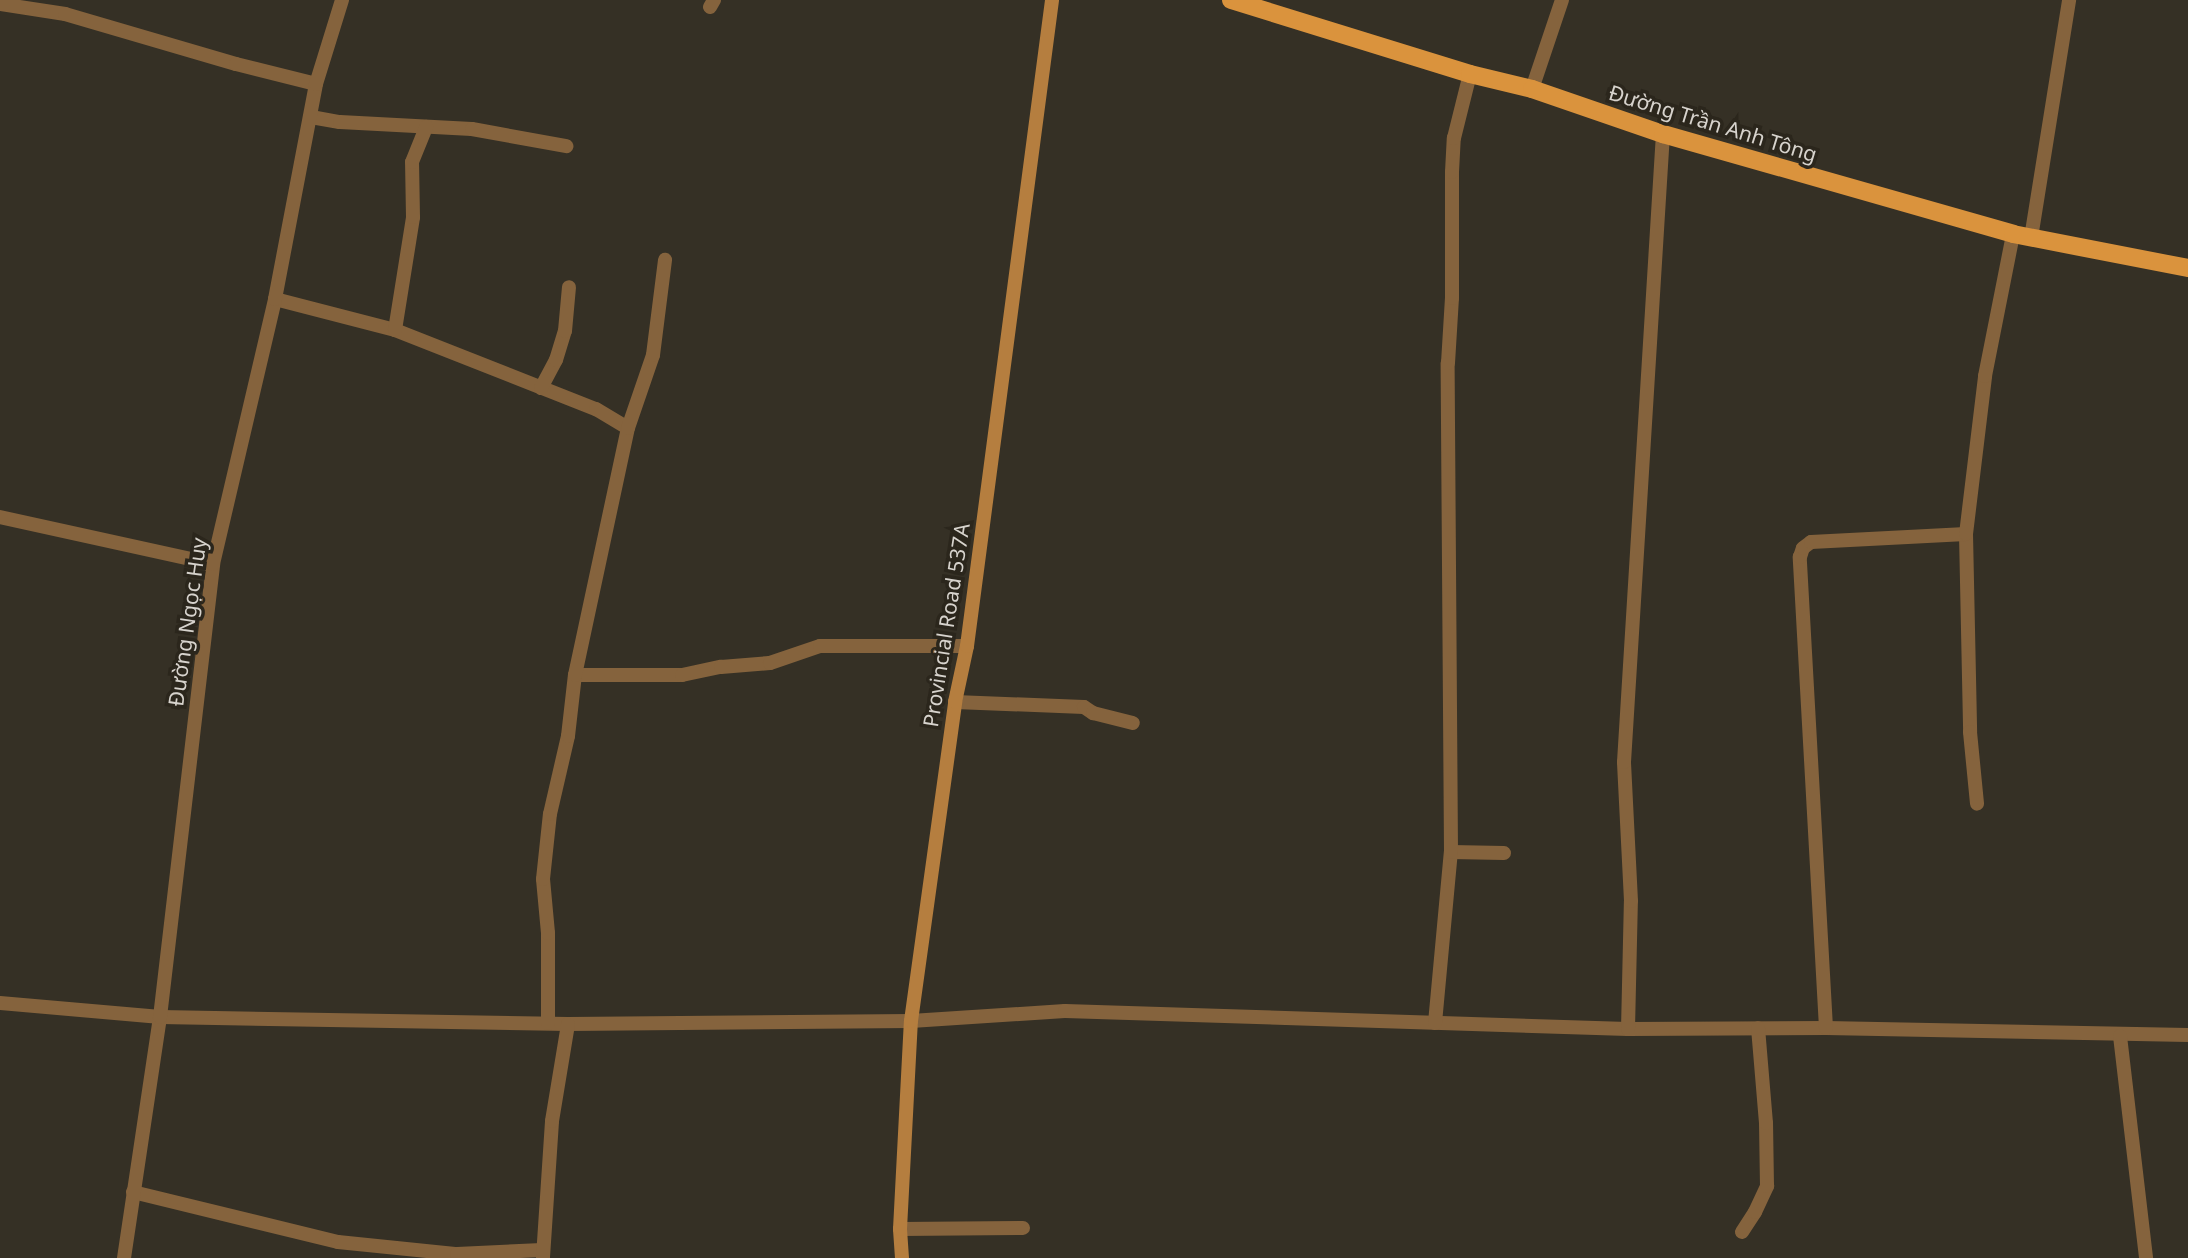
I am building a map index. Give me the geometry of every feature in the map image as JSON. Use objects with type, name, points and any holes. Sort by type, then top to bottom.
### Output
[{"type":"main road","name":"Provincial Road 537A","points":[[902,1258],[900,1229],[911,1021],[955,702],[967,646],[1052,0]]},
{"type":"main road","name":"Đường Trần Anh Tông","points":[[1231,0],[1470,74],[1532,89],[1663,134],[2022,236],[2188,268]]},
{"type":"street","name":"Đường Ngọc Huy","points":[[124,1258],[160,1017],[214,564],[275,299],[316,84],[342,0]]},
{"type":"street","points":[[1532,89],[1562,0]]},
{"type":"street","points":[[1977,804],[1970,732],[1966,534],[1985,376],[2022,236],[2069,0]]},
{"type":"street","points":[[0,4],[65,14],[236,64],[316,84]]},
{"type":"street","points":[[1435,1023],[1451,852],[1448,363],[1452,298],[1451,172],[1454,138],[1470,74]]},
{"type":"street","points":[[311,117],[472,129],[566,146]]},
{"type":"street","points":[[395,330],[413,217],[412,162],[426,127]]},
{"type":"street","points":[[1628,1029],[1631,901],[1624,762],[1663,134]]},
{"type":"street","points":[[548,1023],[548,933],[543,879],[550,814],[568,736],[575,675],[628,428],[653,355],[665,260]]},
{"type":"street","points":[[541,388],[556,360],[565,331],[569,287]]},
{"type":"street","points":[[275,299],[395,330],[596,409],[628,428]]},
{"type":"street","points":[[0,517],[214,564]]},
{"type":"street","points":[[1826,1028],[1800,557],[1803,548],[1811,542],[1966,534]]},
{"type":"street","points":[[575,675],[682,675],[721,667],[770,663],[820,646],[967,646]]},
{"type":"street","points":[[955,702],[1084,707],[1093,713],[1133,723]]},
{"type":"street","points":[[1451,852],[1504,853]]},
{"type":"street","points":[[0,1003],[160,1017],[568,1024],[911,1021],[1065,1011],[1628,1029],[1826,1028],[2120,1036],[2188,1035]]},
{"type":"street","points":[[133,1192],[338,1242],[457,1254],[543,1254],[552,1121],[568,1024]]},
{"type":"street","points":[[1742,1232],[1755,1212],[1768,1174],[1758,1028]]},
{"type":"street","points":[[2120,1036],[2146,1258]]},
{"type":"street","points":[[900,1229],[1023,1228]]}]
